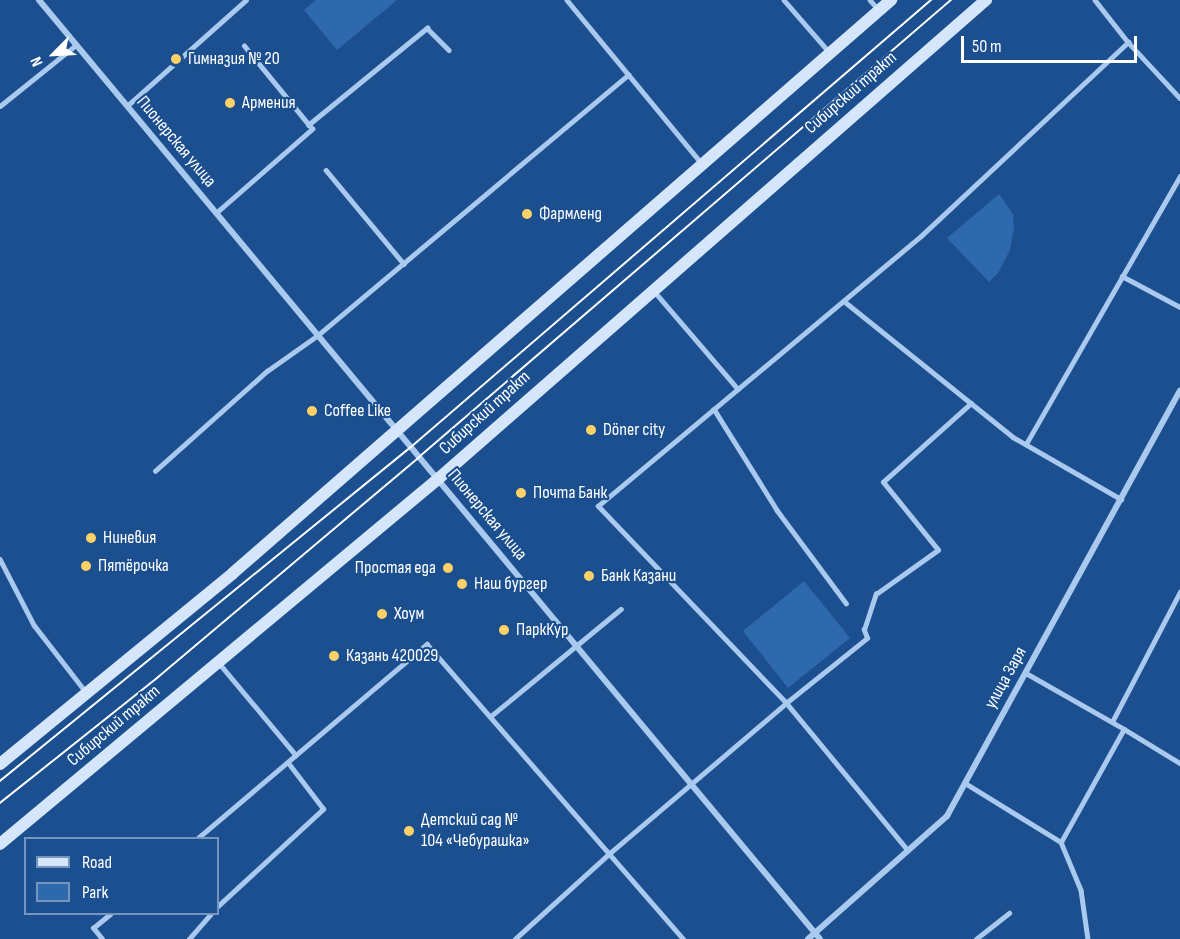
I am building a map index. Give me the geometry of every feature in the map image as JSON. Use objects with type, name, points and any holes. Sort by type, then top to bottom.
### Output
[{"type":"main road","points":[[0,764],[233,573],[395,428],[891,0]]},
{"type":"main road","name":"Сибирский тракт","points":[[0,844],[438,479],[986,0]]},
{"type":"street","name":"Пионерская улица","points":[[39,0],[820,939]]},
{"type":"street","name":"улица Заря","points":[[808,939],[947,816],[1180,391]]},
{"type":"lane","points":[[127,106],[246,0]]},
{"type":"lane","points":[[567,0],[702,164]]},
{"type":"lane","points":[[784,0],[830,53]]},
{"type":"lane","points":[[870,0],[879,10]]},
{"type":"lane","points":[[1095,0],[1128,42],[1180,98]]},
{"type":"lane","points":[[308,125],[427,28],[448,50]]},
{"type":"lane","points":[[908,851],[786,703],[598,506],[921,236],[1128,42]]},
{"type":"lane","points":[[0,105],[76,45]]},
{"type":"lane","points":[[216,213],[312,129],[244,46]]},
{"type":"lane","points":[[155,471],[267,371],[318,335],[628,75]]},
{"type":"lane","points":[[326,170],[404,264]]},
{"type":"lane","points":[[1026,444],[1180,176]]},
{"type":"lane","points":[[1122,276],[1180,307]]},
{"type":"lane","points":[[653,289],[738,389]]},
{"type":"lane","points":[[843,301],[1026,444],[1121,499]]},
{"type":"lane","points":[[515,939],[610,853],[786,703],[867,638],[864,630],[876,594],[938,550],[883,482],[971,403]]},
{"type":"lane","points":[[714,409],[777,510],[846,603]]},
{"type":"lane","points":[[0,559],[34,625],[87,693]]},
{"type":"lane","points":[[1113,722],[1180,592]]},
{"type":"lane","points":[[491,716],[621,609]]},
{"type":"lane","points":[[199,837],[427,644],[684,939]]},
{"type":"lane","points":[[218,662],[296,755]]},
{"type":"lane","points":[[1026,673],[1180,763]]},
{"type":"lane","points":[[1060,842],[1124,729]]},
{"type":"lane","points":[[219,905],[323,809],[288,763]]},
{"type":"lane","points":[[965,783],[1060,842],[1081,890],[1088,939]]},
{"type":"lane","points":[[976,939],[1009,913]]},
{"type":"lane","points":[[102,939],[93,928],[109,915]]},
{"type":"lane","points":[[189,939],[210,915]]},
{"type":"green space","points":[[316,0],[397,0],[337,50],[304,10]]},
{"type":"green space","points":[[999,194],[1015,217],[1013,216],[1014,227],[1010,250],[998,273],[989,282],[947,238]]},
{"type":"green space","points":[[804,581],[850,638],[788,688],[743,631]]},
{"type":"tram line","points":[[0,781],[411,447],[931,0]]},
{"type":"tram line","points":[[0,803],[157,678],[419,457],[951,0]]},
{"type":"place","name":"Гимназия № 20","points":[[176,59]]},
{"type":"place","name":"Армения","points":[[230,103]]},
{"type":"place","name":"Фармленд","points":[[527,214]]},
{"type":"place","name":"Coffee Like","points":[[312,411]]},
{"type":"place","name":"Döner city","points":[[591,430]]},
{"type":"place","name":"Почта Банк","points":[[521,493]]},
{"type":"place","name":"Ниневия","points":[[91,538]]},
{"type":"place","name":"Пятёрочка","points":[[86,566]]},
{"type":"place","name":"Простая еда","points":[[448,568]]},
{"type":"place","name":"Банк Казани","points":[[589,576]]},
{"type":"place","name":"Наш бургер","points":[[462,584]]},
{"type":"place","name":"Хоум","points":[[382,614]]},
{"type":"place","name":"ПаркКур","points":[[504,630]]},
{"type":"place","name":"Казань 420029","points":[[334,656]]},
{"type":"place","name":"Детский сад № 104 «Чебурашка»","points":[[409,831]]}]
